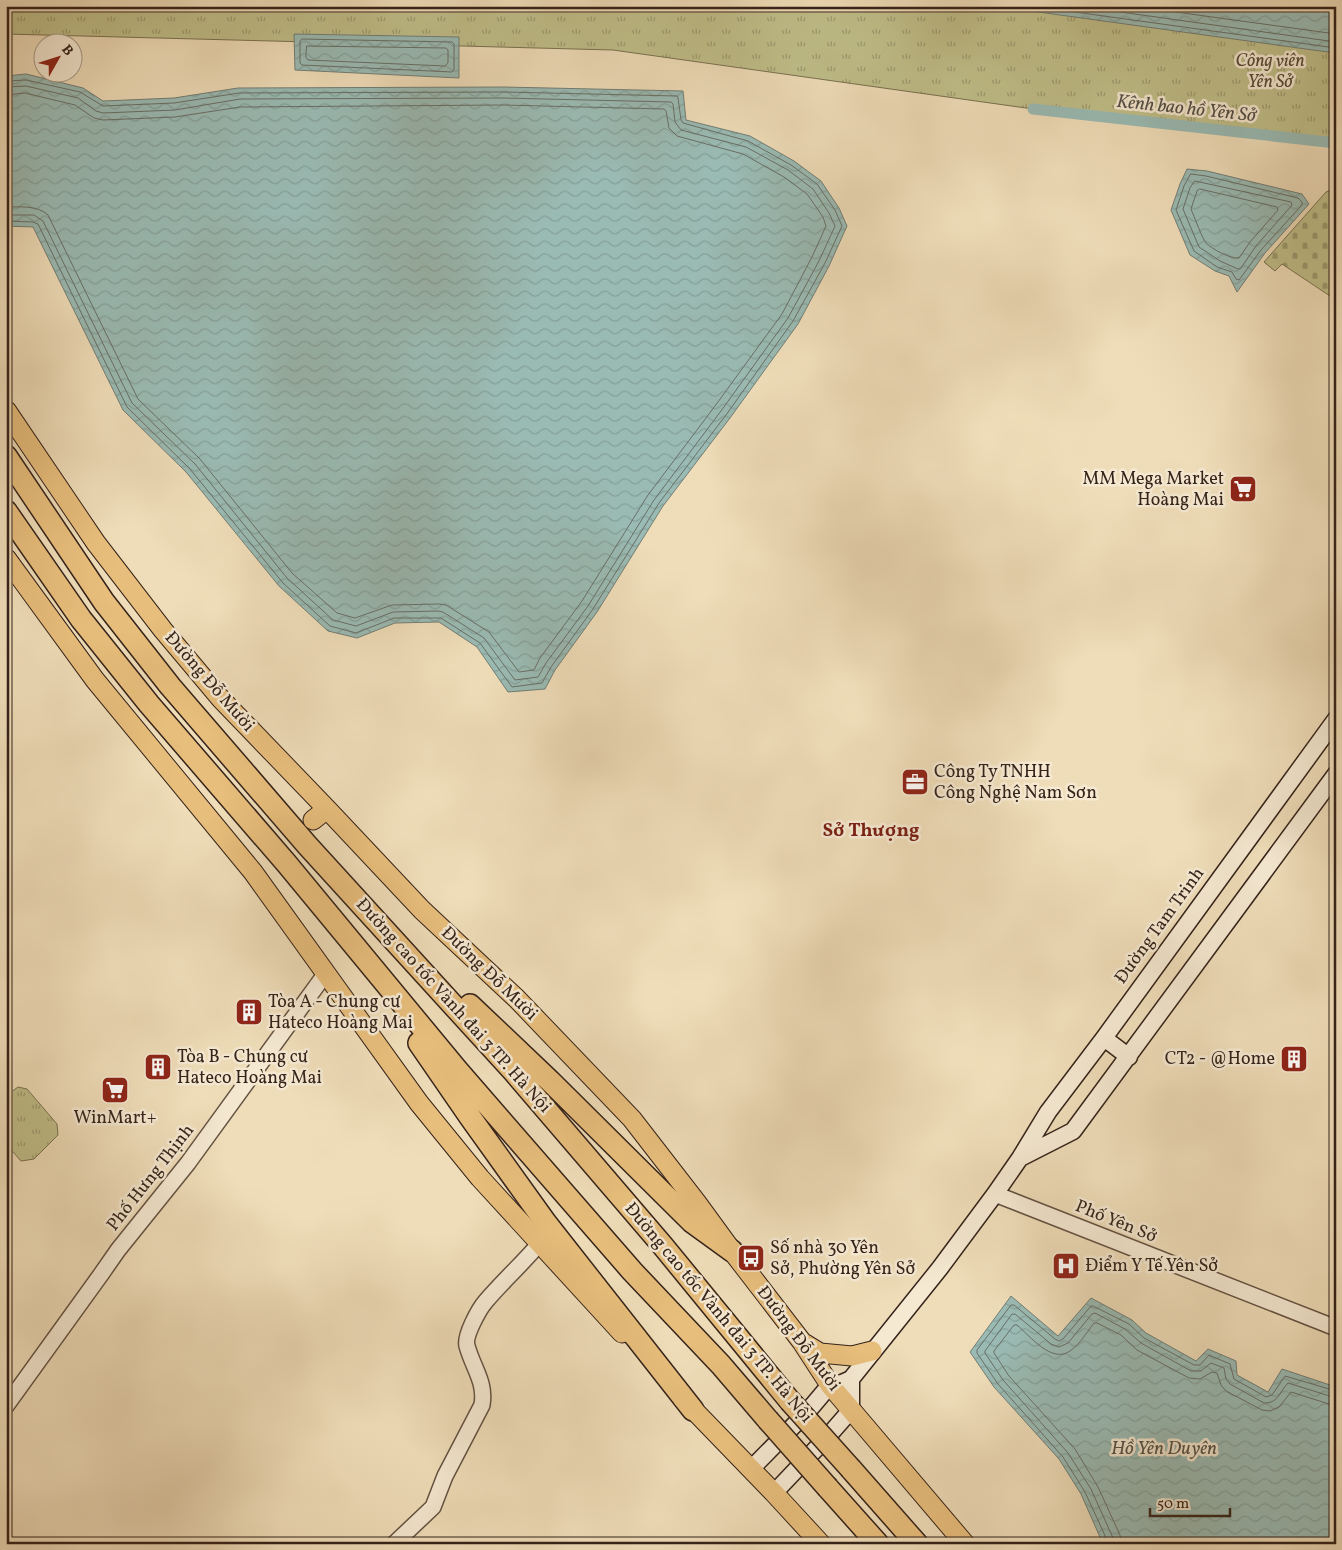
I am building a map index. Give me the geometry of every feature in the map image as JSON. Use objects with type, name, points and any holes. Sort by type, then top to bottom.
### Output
[{"type":"highway","name":"Đường cao tốc Vành đai 3 TP. Hà Nội","points":[[6,456],[104,602],[164,679],[252,783],[520,1080],[662,1246],[790,1401],[917,1544]]},
{"type":"highway","name":"Đường cao tốc Vành đai 3 TP. Hà Nội","points":[[6,511],[81,619],[149,704],[340,927],[458,1071],[632,1271],[721,1365],[878,1544]]},
{"type":"highway","points":[[380,926],[433,970],[550,1081],[692,1222],[732,1251]]},
{"type":"highway","points":[[340,927],[470,1117],[546,1222],[693,1410]]},
{"type":"main road","name":"Đường Đỗ Mười","points":[[6,410],[96,543],[163,630],[220,699],[320,814],[517,998],[632,1119],[802,1342],[830,1385],[965,1544]]},
{"type":"main road","points":[[6,558],[95,680],[253,872],[419,1103],[480,1178],[693,1410],[821,1544]]},
{"type":"main road","name":"Đường Tam Trinh","points":[[851,1379],[872,1350],[940,1268],[995,1194],[1048,1112],[1336,719]]},
{"type":"main road","name":"Đường Tam Trinh","points":[[1020,1158],[1073,1132],[1336,774]]},
{"type":"main road","points":[[253,872],[270,858]]},
{"type":"main road","points":[[1104,1038],[1129,1057]]},
{"type":"main road","points":[[802,1342],[820,1353],[852,1356],[872,1350]]},
{"type":"main road","points":[[751,1469],[808,1411],[830,1385],[851,1379],[852,1410],[774,1493]]},
{"type":"street","name":"Phố Hưng Thịnh","points":[[6,1406],[118,1250],[188,1163],[326,974]]},
{"type":"street","name":"Phố Yên Sở","points":[[995,1194],[1336,1328]]},
{"type":"street","points":[[394,1544],[433,1507],[445,1476],[482,1405],[484,1395],[481,1383],[466,1344],[471,1325],[484,1302],[539,1244]]},
{"type":"green space","name":"Công viên Yên Sở","points":[[6,6],[1336,6],[1336,143],[1033,109],[613,50],[82,36],[82,32],[6,34]]},
{"type":"green space","points":[[1336,188],[1336,300],[1282,264],[1275,271],[1264,262],[1326,192]]},
{"type":"green space","points":[[18,1087],[27,1089],[57,1124],[58,1135],[34,1159],[21,1161],[6,1144],[6,1096]]},
{"type":"water","points":[[995,6],[1336,6],[1336,53],[1313,50]]},
{"type":"water","points":[[294,34],[459,37],[459,78],[295,70]]},
{"type":"water","points":[[26,74],[32,75],[32,82],[59,82],[83,88],[103,101],[174,98],[238,88],[503,87],[683,91],[686,120],[750,136],[794,161],[821,181],[839,208],[847,226],[829,266],[798,324],[663,506],[597,612],[555,670],[545,689],[508,692],[477,647],[439,622],[395,623],[357,638],[328,631],[279,586],[186,472],[123,410],[33,227],[6,226],[6,76]]},
{"type":"water","points":[[1187,169],[1207,171],[1302,194],[1309,204],[1265,253],[1237,292],[1229,276],[1215,271],[1190,255],[1171,210]]},
{"type":"water","name":"Hồ Yên Duyên","points":[[1011,1296],[1058,1336],[1091,1298],[1132,1320],[1146,1333],[1196,1361],[1208,1349],[1236,1361],[1237,1375],[1268,1392],[1282,1369],[1336,1387],[1336,1544],[1103,1544],[1081,1494],[1059,1459],[994,1387],[970,1352]]},
{"type":"waterway","name":"Kênh bao hồ Yên Sở","points":[[1033,109],[1336,143]]},
{"type":"tunnel","points":[[270,858],[313,820]]},
{"type":"place","name":"MM Mega Market Hoàng Mai","points":[[1243,489]]},
{"type":"place","name":"Công Ty TNHH Công Nghệ Nam Sơn","points":[[915,782]]},
{"type":"place","name":"Tòa A - Chung cư Hateco Hoàng Mai","points":[[249,1012]]},
{"type":"place","name":"CT2 - @Home","points":[[1294,1059]]},
{"type":"place","name":"Tòa B - Chung cư Hateco Hoàng Mai","points":[[158,1067]]},
{"type":"place","name":"WinMart+","points":[[115,1090]]},
{"type":"place","name":"Số nhà 30 Yên Sở, Phường Yên Sở","points":[[751,1258]]},
{"type":"place","name":"Điểm Y Tế Yên Sở","points":[[1066,1266]]},
{"type":"district","name":"Sở Thượng","points":[[871,831]]}]
